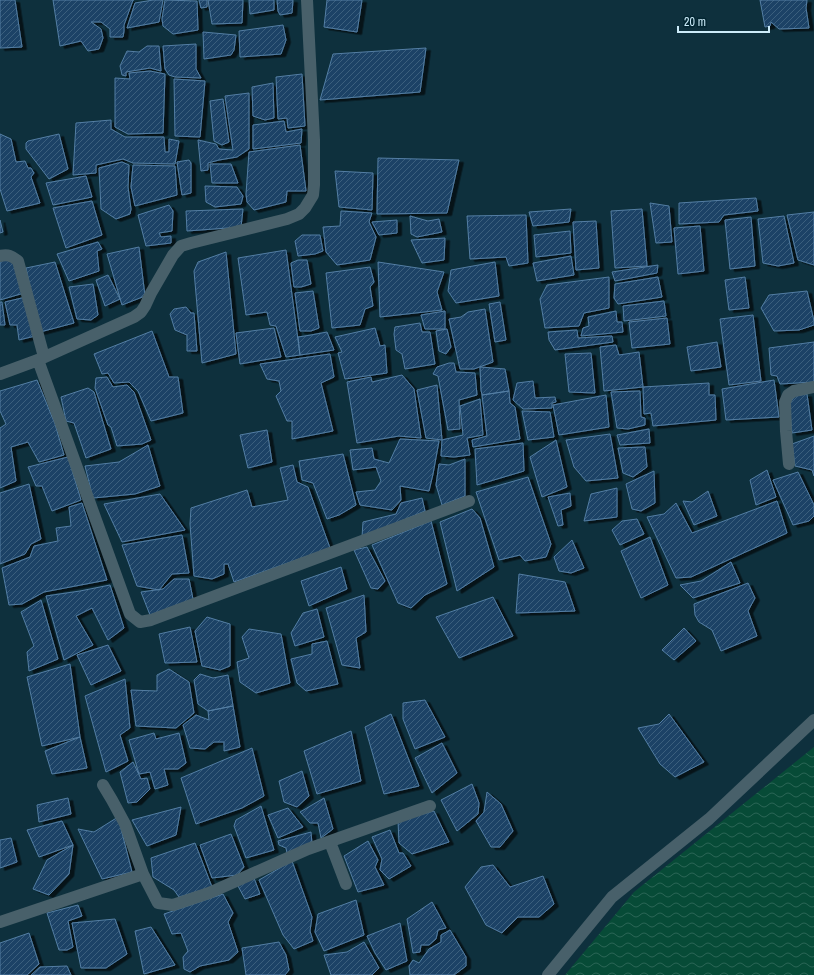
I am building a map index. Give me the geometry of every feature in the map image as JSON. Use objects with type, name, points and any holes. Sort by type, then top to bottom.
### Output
[{"type":"street","points":[[0,374],[41,358],[134,317],[141,312],[160,276],[181,246],[287,219],[299,214],[305,208],[313,195],[314,185],[314,140],[307,0]]},
{"type":"street","points":[[0,256],[6,254],[12,256],[18,261],[41,358],[130,614],[140,622],[151,620],[469,501]]},
{"type":"street","points":[[789,464],[785,402],[788,395],[794,391],[814,388]]},
{"type":"street","points":[[548,975],[612,897],[709,819],[814,720]]},
{"type":"street","points":[[103,785],[125,824],[143,874],[158,903],[173,905],[209,893],[308,849],[430,806]]},
{"type":"street","points":[[330,842],[346,884]]},
{"type":"street","points":[[0,922],[143,874]]},
{"type":"water","points":[[814,747],[814,975],[565,975],[634,892]]},
{"type":"building","points":[[0,0],[15,0],[22,47],[0,48]]},
{"type":"building","points":[[53,0],[133,0],[124,25],[123,37],[110,37],[110,29],[101,22],[91,22],[101,29],[103,38],[99,49],[88,51],[81,41],[60,46]]},
{"type":"building","points":[[163,0],[159,22],[127,28],[135,3]]},
{"type":"building","points":[[165,0],[197,1],[198,30],[173,34],[163,26],[162,19]]},
{"type":"building","points":[[199,0],[207,0],[207,7],[201,8]]},
{"type":"building","points":[[208,0],[243,0],[242,23],[212,24]]},
{"type":"building","points":[[249,0],[274,0],[274,10],[250,14]]},
{"type":"building","points":[[277,0],[293,0],[292,13],[280,15]]},
{"type":"building","points":[[327,0],[362,0],[357,32],[324,27]]},
{"type":"building","points":[[760,0],[807,0],[806,8],[809,28],[779,29],[771,22],[770,26],[765,27]]},
{"type":"building","points":[[283,25],[286,40],[281,54],[240,57],[239,31]]},
{"type":"building","points":[[203,32],[236,35],[234,50],[231,55],[204,59]]},
{"type":"building","points":[[196,44],[196,69],[201,78],[175,77],[169,75],[165,69],[163,46]]},
{"type":"building","points":[[147,46],[159,46],[161,71],[150,68],[126,72],[126,76],[122,75],[120,66],[127,51],[139,52]]},
{"type":"building","points":[[426,48],[420,92],[320,100],[333,54]]},
{"type":"building","points":[[150,71],[165,74],[163,133],[128,134],[115,127],[115,78],[130,79],[129,73]]},
{"type":"building","points":[[302,74],[305,126],[288,128],[287,118],[278,119],[276,77]]},
{"type":"building","points":[[174,79],[205,81],[200,137],[175,136]]},
{"type":"building","points":[[273,83],[274,118],[265,120],[253,116],[252,87]]},
{"type":"building","points":[[249,93],[249,149],[237,157],[208,163],[208,170],[201,171],[198,140],[216,144],[219,149],[233,150],[225,96]]},
{"type":"building","points":[[223,99],[229,142],[222,145],[214,141],[210,101]]},
{"type":"building","points":[[111,120],[111,129],[125,137],[164,137],[165,152],[169,152],[169,139],[179,141],[175,164],[133,163],[123,159],[96,165],[96,173],[73,175],[76,123]]},
{"type":"building","points":[[284,121],[286,132],[302,129],[301,143],[253,149],[253,125]]},
{"type":"building","points":[[0,134],[11,139],[16,162],[25,161],[28,168],[31,168],[34,173],[31,177],[40,203],[7,211],[0,189]]},
{"type":"building","points":[[59,134],[68,169],[49,179],[26,149],[26,143],[28,141]]},
{"type":"building","points":[[300,145],[306,191],[287,191],[286,202],[254,210],[247,202],[246,194],[249,152]]},
{"type":"building","points":[[378,158],[459,160],[447,213],[377,214]]},
{"type":"building","points":[[189,160],[191,163],[191,193],[182,195],[177,162]]},
{"type":"building","points":[[122,162],[129,165],[128,187],[131,209],[130,214],[116,219],[101,209],[99,168]]},
{"type":"building","points":[[210,164],[231,164],[238,183],[212,183]]},
{"type":"building","points":[[133,165],[175,166],[177,195],[135,206],[131,187]]},
{"type":"building","points":[[335,171],[373,173],[372,210],[339,207]]},
{"type":"building","points":[[86,176],[92,197],[53,205],[46,183]]},
{"type":"building","points":[[205,186],[237,187],[243,196],[241,204],[215,207],[206,202]]},
{"type":"building","points":[[756,198],[758,211],[724,215],[719,222],[679,224],[679,203]]},
{"type":"building","points":[[92,201],[102,235],[66,248],[53,208]]},
{"type":"building","points":[[650,203],[669,206],[672,242],[656,243]]},
{"type":"building","points":[[169,205],[173,211],[172,231],[159,233],[161,237],[171,236],[171,243],[146,246],[138,215]]},
{"type":"building","points":[[243,209],[241,227],[187,231],[186,211]]},
{"type":"building","points":[[571,209],[569,222],[533,226],[529,212]]},
{"type":"building","points":[[642,209],[647,266],[615,268],[611,211]]},
{"type":"building","points":[[341,211],[372,213],[369,222],[376,237],[370,260],[337,265],[326,252],[323,227],[340,226]]},
{"type":"building","points":[[814,212],[814,265],[798,260],[787,215]]},
{"type":"building","points":[[526,215],[528,263],[509,266],[506,257],[470,259],[467,216]]},
{"type":"building","points":[[410,216],[428,221],[439,219],[442,232],[417,237],[411,234]]},
{"type":"building","points":[[784,216],[794,263],[778,266],[763,263],[758,219]]},
{"type":"building","points":[[751,217],[755,266],[730,269],[725,220]]},
{"type":"building","points":[[0,220],[3,232],[0,233]]},
{"type":"building","points":[[397,220],[397,233],[379,235],[372,222]]},
{"type":"building","points":[[596,221],[599,268],[576,270],[573,222]]},
{"type":"building","points":[[700,226],[704,271],[678,274],[674,228]]},
{"type":"building","points":[[570,231],[571,253],[536,257],[534,235]]},
{"type":"building","points":[[302,235],[320,235],[323,251],[315,254],[298,256],[295,241]]},
{"type":"building","points":[[445,238],[444,260],[422,263],[411,240]]},
{"type":"building","points":[[98,242],[102,249],[97,251],[99,271],[69,281],[57,254]]},
{"type":"building","points":[[139,247],[145,296],[122,305],[107,254]]},
{"type":"building","points":[[286,250],[300,355],[286,357],[276,326],[270,325],[267,312],[246,315],[238,258]]},
{"type":"building","points":[[226,252],[236,354],[202,363],[194,271],[198,262]]},
{"type":"building","points":[[571,256],[574,275],[537,281],[533,263]]},
{"type":"building","points":[[0,260],[16,261],[24,293],[0,300]]},
{"type":"building","points":[[298,260],[307,260],[311,284],[301,287],[294,287],[291,263]]},
{"type":"building","points":[[55,262],[74,323],[40,332],[26,268]]},
{"type":"building","points":[[378,262],[444,272],[437,292],[442,310],[380,317]]},
{"type":"building","points":[[495,262],[499,296],[456,303],[448,291],[451,270]]},
{"type":"building","points":[[658,265],[657,273],[615,281],[612,272]]},
{"type":"building","points":[[370,267],[374,282],[370,287],[373,306],[365,309],[360,325],[332,328],[326,273]]},
{"type":"building","points":[[108,275],[120,299],[105,306],[96,280]]},
{"type":"building","points":[[609,277],[609,308],[584,313],[579,326],[545,328],[540,299],[547,285]]},
{"type":"building","points":[[658,277],[662,297],[618,304],[614,298],[615,284]]},
{"type":"building","points":[[745,277],[749,308],[729,310],[725,280]]},
{"type":"building","points":[[93,284],[98,315],[91,320],[77,319],[69,287]]},
{"type":"building","points":[[313,291],[319,328],[311,331],[300,331],[295,293]]},
{"type":"building","points":[[807,291],[814,325],[799,330],[774,331],[761,308],[769,295]]},
{"type":"building","points":[[26,297],[35,336],[19,340],[17,325],[10,325],[5,302]]},
{"type":"building","points":[[664,301],[666,316],[624,321],[623,306]]},
{"type":"building","points":[[0,302],[2,302],[5,325],[0,325]]},
{"type":"building","points":[[500,302],[506,340],[495,342],[489,304]]},
{"type":"building","points":[[186,307],[191,313],[194,313],[197,351],[187,351],[187,335],[175,330],[170,314],[174,309]]},
{"type":"building","points":[[485,309],[493,362],[474,369],[460,369],[449,319],[461,317],[468,312]]},
{"type":"building","points":[[445,311],[445,329],[425,329],[421,315]]},
{"type":"building","points":[[616,311],[617,322],[622,322],[623,332],[581,336],[583,328],[589,326],[588,317]]},
{"type":"building","points":[[753,315],[761,381],[729,385],[720,319]]},
{"type":"building","points":[[667,318],[670,344],[632,348],[629,322]]},
{"type":"building","points":[[420,323],[422,332],[430,332],[435,364],[405,369],[402,354],[396,350],[394,334],[395,327]]},
{"type":"building","points":[[274,328],[281,357],[240,364],[236,333]]},
{"type":"building","points":[[375,328],[380,346],[385,345],[387,373],[345,379],[338,353],[342,352],[335,337]]},
{"type":"building","points":[[447,329],[451,347],[446,354],[439,351],[436,331]]},
{"type":"building","points":[[577,330],[578,338],[612,336],[613,342],[555,350],[549,340],[548,332]]},
{"type":"building","points":[[152,331],[169,377],[178,377],[183,413],[151,421],[138,391],[129,382],[114,383],[108,373],[102,374],[94,354]]},
{"type":"building","points":[[327,332],[334,350],[300,355],[298,337]]},
{"type":"building","points":[[717,342],[721,367],[691,371],[687,347]]},
{"type":"building","points":[[814,342],[814,382],[780,384],[777,376],[771,375],[769,348]]},
{"type":"building","points":[[616,345],[619,355],[639,352],[643,387],[604,391],[600,347]]},
{"type":"building","points":[[591,353],[595,393],[569,392],[565,354]]},
{"type":"building","points":[[330,354],[334,377],[321,383],[333,431],[292,439],[292,421],[287,421],[276,396],[281,391],[279,381],[267,379],[260,364]]},
{"type":"building","points":[[454,363],[456,372],[475,373],[477,395],[459,400],[460,429],[448,430],[438,376],[433,374],[437,367]]},
{"type":"building","points":[[480,367],[505,369],[509,391],[482,395]]},
{"type":"building","points":[[402,375],[414,389],[421,438],[399,436],[357,443],[347,382],[371,377],[372,382]]},
{"type":"building","points":[[107,377],[113,387],[127,385],[134,392],[151,440],[142,444],[117,446],[95,388],[96,378]]},
{"type":"building","points":[[37,380],[55,424],[64,455],[39,462],[28,442],[11,447],[16,481],[0,488],[0,428],[6,424],[0,411],[0,391]]},
{"type":"building","points":[[774,380],[779,417],[726,420],[722,389]]},
{"type":"building","points":[[533,381],[535,398],[555,397],[556,402],[552,403],[552,408],[523,409],[513,400],[517,383]]},
{"type":"building","points":[[709,383],[709,395],[715,395],[716,420],[653,426],[651,413],[644,414],[643,387]]},
{"type":"building","points":[[437,385],[442,440],[426,438],[417,390]]},
{"type":"building","points":[[88,388],[94,392],[111,449],[86,458],[74,423],[66,421],[61,397]]},
{"type":"building","points":[[509,391],[510,403],[515,407],[520,439],[473,447],[472,440],[487,436],[482,395]]},
{"type":"building","points":[[640,391],[641,417],[645,418],[645,425],[628,429],[617,428],[611,392]]},
{"type":"building","points":[[807,394],[812,430],[792,433],[789,404],[795,396]]},
{"type":"building","points":[[606,395],[609,427],[559,435],[553,405]]},
{"type":"building","points":[[480,399],[483,435],[467,438],[470,455],[454,457],[441,456],[442,440],[463,435],[460,406]]},
{"type":"building","points":[[522,411],[550,412],[554,437],[528,440]]},
{"type":"building","points":[[649,429],[650,443],[620,445],[617,435]]},
{"type":"building","points":[[267,430],[272,462],[248,468],[240,435]]},
{"type":"building","points":[[610,434],[618,478],[586,481],[574,467],[566,440]]},
{"type":"building","points":[[814,436],[814,476],[812,470],[795,466],[792,444]]},
{"type":"building","points":[[400,439],[439,441],[429,491],[400,486],[401,500],[392,510],[360,505],[356,492],[375,490],[381,481],[376,467],[353,470],[350,450],[372,448],[374,459],[389,463]]},
{"type":"building","points":[[556,440],[567,487],[542,497],[530,457]]},
{"type":"building","points":[[523,443],[524,471],[477,485],[475,449]]},
{"type":"building","points":[[148,445],[160,486],[135,494],[93,498],[85,466],[119,462]]},
{"type":"building","points":[[645,447],[647,467],[633,477],[623,473],[618,448]]},
{"type":"building","points":[[343,454],[356,505],[339,515],[327,519],[313,483],[302,480],[299,461]]},
{"type":"building","points":[[68,457],[81,500],[52,511],[42,486],[36,486],[28,467]]},
{"type":"building","points":[[465,459],[465,496],[442,505],[436,485],[439,464],[449,465]]},
{"type":"building","points":[[293,465],[297,482],[308,487],[330,548],[234,582],[228,564],[224,564],[224,574],[212,579],[194,576],[190,524],[191,508],[247,490],[252,507],[288,500],[280,468]]},
{"type":"building","points":[[767,470],[776,497],[756,505],[750,480]]},
{"type":"building","points":[[654,471],[655,503],[641,511],[632,509],[626,484]]},
{"type":"building","points":[[798,472],[814,505],[814,516],[809,521],[793,525],[773,480]]},
{"type":"building","points":[[528,477],[551,544],[546,557],[525,561],[520,555],[499,560],[476,492]]},
{"type":"building","points":[[29,484],[41,539],[31,544],[25,554],[0,564],[0,493]]},
{"type":"building","points":[[617,488],[617,517],[584,521],[591,494]]},
{"type":"building","points":[[708,491],[717,516],[694,525],[683,501],[692,502]]},
{"type":"building","points":[[570,493],[571,506],[561,510],[563,525],[558,526],[548,497]]},
{"type":"building","points":[[160,494],[185,530],[122,542],[104,504]]},
{"type":"building","points":[[422,498],[425,511],[362,537],[363,522],[396,514],[401,503]]},
{"type":"building","points":[[777,501],[787,533],[691,577],[676,578],[647,517],[664,514],[676,503],[692,533]]},
{"type":"building","points":[[82,503],[107,580],[44,592],[22,604],[9,605],[2,568],[30,557],[34,546],[58,541],[56,528],[71,526],[69,507]]},
{"type":"building","points":[[472,509],[480,518],[494,567],[457,591],[440,522]]},
{"type":"building","points":[[637,519],[644,534],[620,545],[612,530],[622,521]]},
{"type":"building","points":[[431,521],[447,584],[425,595],[411,608],[398,603],[372,545]]},
{"type":"building","points":[[182,535],[189,573],[172,574],[159,590],[137,586],[122,545]]},
{"type":"building","points":[[650,537],[668,585],[641,598],[621,551]]},
{"type":"building","points":[[572,540],[584,568],[571,573],[559,571],[554,557]]},
{"type":"building","points":[[367,547],[385,581],[378,589],[371,588],[354,550]]},
{"type":"building","points":[[731,562],[740,583],[693,598],[680,585],[701,581]]},
{"type":"building","points":[[341,567],[347,589],[309,606],[301,581]]},
{"type":"building","points":[[519,574],[565,582],[575,611],[516,613]]},
{"type":"building","points":[[174,579],[189,579],[193,599],[150,615],[141,592],[163,589]]},
{"type":"building","points":[[748,583],[755,598],[748,611],[757,636],[721,651],[712,630],[699,622],[695,615],[694,604]]},
{"type":"building","points":[[110,585],[124,628],[108,640],[92,608],[76,616],[93,645],[64,660],[46,596]]},
{"type":"building","points":[[364,595],[366,632],[356,638],[360,668],[342,665],[326,608]]},
{"type":"building","points":[[493,597],[513,636],[459,658],[436,617]]},
{"type":"building","points":[[41,600],[58,659],[29,671],[27,652],[34,646],[21,612]]},
{"type":"building","points":[[317,609],[324,637],[295,646],[291,633],[303,613]]},
{"type":"building","points":[[207,617],[230,624],[230,666],[220,670],[202,666],[195,631]]},
{"type":"building","points":[[190,627],[197,662],[165,663],[159,634]]},
{"type":"building","points":[[684,628],[696,641],[674,660],[662,650]]},
{"type":"building","points":[[249,629],[281,634],[290,683],[256,693],[240,682],[237,662],[249,658],[242,637]]},
{"type":"building","points":[[327,641],[338,684],[306,691],[297,683],[291,659],[312,654],[312,644]]},
{"type":"building","points":[[108,645],[121,671],[91,685],[77,655]]},
{"type":"building","points":[[70,664],[80,737],[42,746],[27,677]]},
{"type":"building","points":[[169,669],[189,682],[194,713],[176,728],[136,726],[131,690],[157,691],[157,675]]},
{"type":"building","points":[[200,674],[213,678],[228,675],[233,706],[208,711],[198,704],[194,680]]},
{"type":"building","points":[[125,679],[130,728],[120,735],[128,761],[106,772],[85,696]]},
{"type":"building","points":[[425,700],[445,737],[415,749],[403,719],[403,703]]},
{"type":"building","points":[[233,706],[240,747],[224,751],[224,742],[214,742],[205,749],[190,748],[183,725],[196,715],[209,720],[208,711]]},
{"type":"building","points":[[391,714],[419,786],[384,794],[365,727]]},
{"type":"building","points":[[669,714],[704,762],[675,777],[660,764],[638,728],[659,724]]},
{"type":"building","points":[[351,731],[361,781],[317,794],[304,751]]},
{"type":"building","points":[[154,733],[156,739],[179,733],[186,763],[178,769],[164,769],[168,785],[155,789],[150,772],[139,774],[129,740]]},
{"type":"building","points":[[80,737],[87,768],[52,774],[45,751]]},
{"type":"building","points":[[442,743],[457,773],[432,793],[415,758]]},
{"type":"building","points":[[252,748],[264,796],[242,808],[196,824],[181,778]]},
{"type":"building","points":[[133,762],[141,779],[147,778],[150,789],[137,802],[128,803],[120,772]]},
{"type":"building","points":[[302,771],[309,796],[297,807],[284,802],[279,781]]},
{"type":"building","points":[[472,784],[479,803],[478,814],[457,831],[441,800]]},
{"type":"building","points":[[487,792],[501,804],[513,831],[500,847],[491,847],[476,821],[484,812]]},
{"type":"building","points":[[68,798],[71,814],[39,822],[37,805]]},
{"type":"building","points":[[324,798],[333,829],[321,838],[318,823],[310,823],[300,812]]},
{"type":"building","points":[[261,806],[274,850],[246,858],[234,826],[236,820]]},
{"type":"building","points":[[181,807],[176,835],[147,846],[132,820]]},
{"type":"building","points":[[288,808],[303,827],[278,838],[268,815]]},
{"type":"building","points":[[434,811],[449,842],[412,854],[399,843],[398,821]]},
{"type":"building","points":[[118,817],[132,872],[102,879],[78,829],[94,832]]},
{"type":"building","points":[[62,821],[73,845],[39,857],[27,830]]},
{"type":"building","points":[[390,830],[399,853],[403,853],[411,866],[389,879],[380,870],[382,859],[372,837]]},
{"type":"building","points":[[311,832],[312,844],[287,853],[286,848],[279,845],[278,841]]},
{"type":"building","points":[[231,834],[244,867],[237,875],[212,878],[200,845]]},
{"type":"building","points":[[11,838],[17,862],[0,868],[0,840]]},
{"type":"building","points":[[368,841],[378,860],[375,867],[384,885],[358,892],[344,856]]},
{"type":"building","points":[[195,843],[212,887],[179,897],[174,890],[153,877],[151,858]]},
{"type":"building","points":[[73,845],[69,874],[49,895],[33,889],[47,860]]},
{"type":"building","points":[[292,861],[312,917],[310,931],[313,941],[294,949],[283,935],[259,880]]},
{"type":"building","points":[[493,865],[510,887],[543,876],[554,904],[539,917],[518,917],[502,933],[486,925],[465,887],[481,867]]},
{"type":"building","points":[[254,878],[260,894],[245,899],[238,886]]},
{"type":"building","points":[[223,894],[233,913],[228,922],[238,952],[229,960],[200,966],[190,972],[184,969],[183,957],[188,951],[181,933],[172,934],[164,914]]},
{"type":"building","points":[[356,900],[364,935],[324,951],[315,932],[318,914]]},
{"type":"building","points":[[432,902],[446,928],[438,930],[436,939],[429,945],[421,945],[420,952],[413,953],[407,919]]},
{"type":"building","points":[[78,905],[82,916],[68,921],[73,947],[67,950],[59,950],[47,913]]},
{"type":"building","points":[[115,919],[127,954],[106,968],[81,968],[72,923]]},
{"type":"building","points":[[400,923],[407,961],[386,970],[375,953],[367,936]]},
{"type":"building","points":[[151,927],[175,965],[144,974],[135,931]]},
{"type":"building","points":[[450,930],[466,957],[466,966],[454,975],[410,975],[409,966],[413,960],[419,963],[429,949],[441,942],[441,935]]},
{"type":"building","points":[[29,933],[39,964],[27,975],[0,975],[0,943]]},
{"type":"building","points":[[279,942],[286,955],[289,970],[285,975],[246,975],[242,948]]},
{"type":"building","points":[[364,942],[379,968],[372,975],[331,975],[324,955],[347,952]]},
{"type":"building","points":[[67,966],[71,975],[31,975],[40,967]]}]
